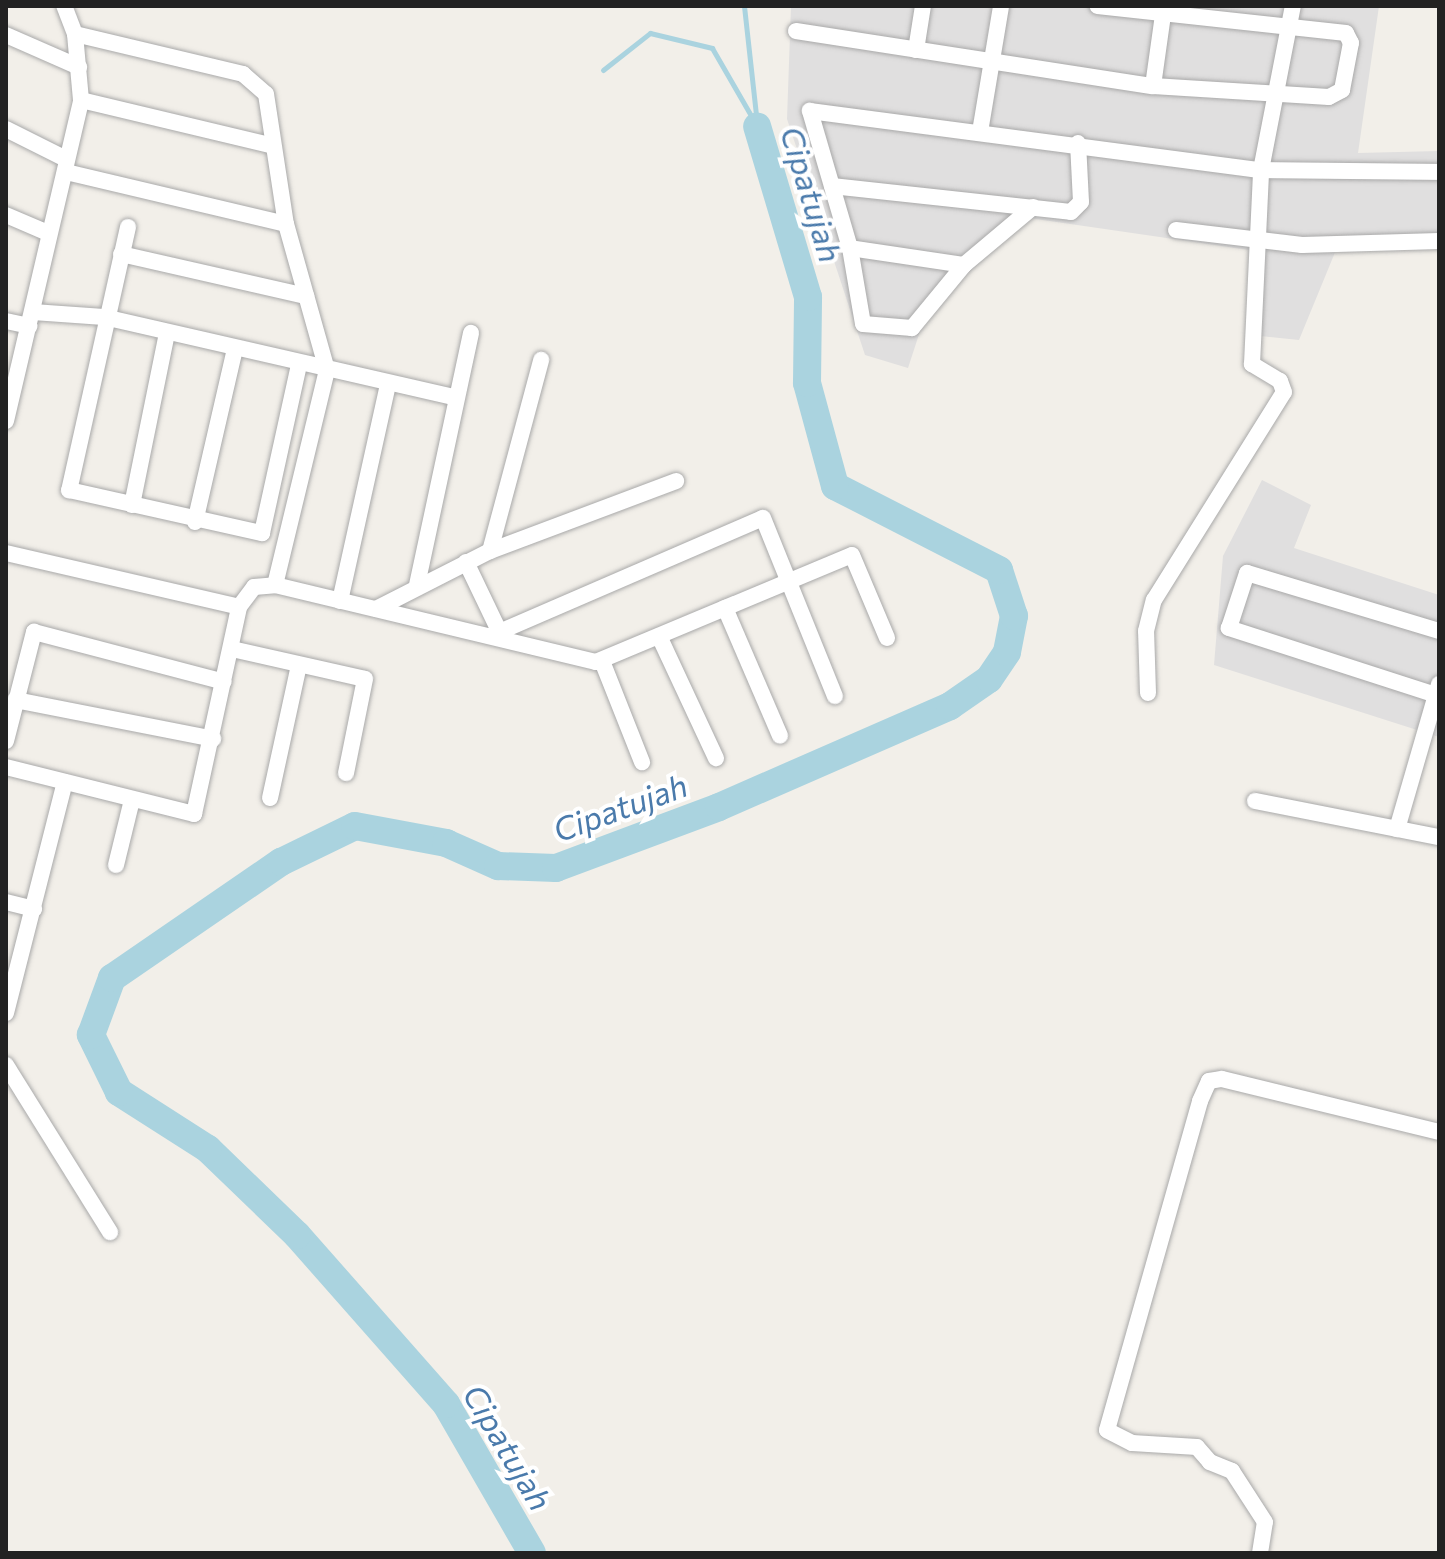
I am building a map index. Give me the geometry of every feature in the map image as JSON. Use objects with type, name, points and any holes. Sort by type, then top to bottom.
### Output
[{"type":"street","points":[[6,421],[81,100],[75,34],[64,6]]},
{"type":"street","points":[[916,50],[923,6]]},
{"type":"street","points":[[980,132],[1001,6]]},
{"type":"street","points":[[796,31],[1153,86],[1329,97],[1342,90],[1350,37],[1294,25],[1163,15],[1097,6]]},
{"type":"street","points":[[1148,693],[1146,631],[1154,600],[1284,392],[1280,381],[1253,366],[1261,170],[1294,25],[1293,6]]},
{"type":"street","points":[[1153,86],[1163,15]]},
{"type":"street","points":[[75,34],[255,79],[266,94],[270,145],[286,224],[327,370],[275,585]]},
{"type":"street","points":[[6,35],[79,67]]},
{"type":"street","points":[[81,100],[270,145]]},
{"type":"street","points":[[1033,207],[964,265],[912,328],[863,324],[850,248],[813,108],[1261,170],[1439,172]]},
{"type":"street","points":[[6,129],[66,165],[286,224]]},
{"type":"street","points":[[832,186],[1064,213],[1080,206],[1078,143]]},
{"type":"street","points":[[6,215],[48,233]]},
{"type":"street","points":[[128,227],[65,485],[195,522],[264,531],[299,365]]},
{"type":"street","points":[[1176,230],[1257,242],[1439,241]]},
{"type":"street","points":[[850,248],[964,265]]},
{"type":"street","points":[[121,254],[306,296]]},
{"type":"street","points":[[6,321],[104,317],[299,365],[454,397]]},
{"type":"street","points":[[132,505],[167,333]]},
{"type":"street","points":[[417,585],[454,397],[471,333]]},
{"type":"street","points":[[195,522],[235,349]]},
{"type":"street","points":[[490,551],[541,360]]},
{"type":"street","points":[[340,601],[388,384]]},
{"type":"street","points":[[376,609],[417,585],[490,551],[676,481]]},
{"type":"street","points":[[495,634],[763,518],[835,696]]},
{"type":"street","points":[[6,553],[239,607]]},
{"type":"street","points":[[6,767],[194,814],[213,739],[239,607],[254,587],[275,585],[602,661],[790,579],[854,556],[887,638]]},
{"type":"street","points":[[466,562],[495,634]]},
{"type":"street","points":[[1397,829],[1437,689],[1229,628],[1247,573],[1439,631]]},
{"type":"street","points":[[725,608],[780,736]]},
{"type":"street","points":[[6,741],[15,700],[37,632],[224,682]]},
{"type":"street","points":[[659,636],[716,758]]},
{"type":"street","points":[[232,649],[365,679],[346,773]]},
{"type":"street","points":[[602,661],[642,762]]},
{"type":"street","points":[[270,798],[299,665]]},
{"type":"street","points":[[15,700],[213,739]]},
{"type":"street","points":[[6,1013],[65,782]]},
{"type":"street","points":[[116,865],[132,800]]},
{"type":"street","points":[[1255,801],[1439,837]]},
{"type":"street","points":[[6,902],[34,909]]},
{"type":"street","points":[[6,1065],[110,1232]]},
{"type":"street","points":[[1260,1553],[1265,1522],[1232,1471],[1210,1462],[1197,1447],[1132,1443],[1107,1430],[1200,1101],[1209,1081],[1222,1079],[1439,1132]]},
{"type":"shaded area","points":[[791,6],[1379,6],[1358,153],[1439,151],[1439,247],[1336,250],[1299,340],[1251,335],[1256,251],[1029,218],[927,310],[908,368],[865,355],[787,119]]},
{"type":"shaded area","points":[[1262,480],[1311,505],[1294,548],[1439,595],[1439,737],[1214,665],[1223,556]]},
{"type":"waterway","points":[[744,6],[757,124]]},
{"type":"waterway","name":"Cipatujah","points":[[603,70],[650,33],[712,48],[757,126]]},
{"type":"waterway","name":"Cipatujah","points":[[532,1553],[446,1404],[297,1235],[208,1149],[119,1092],[91,1035],[112,978],[281,862],[355,826],[446,843],[498,866],[556,868],[719,807],[950,706],[989,679],[1007,652],[1014,616],[999,570],[835,486],[807,383],[808,297],[757,126]]}]
